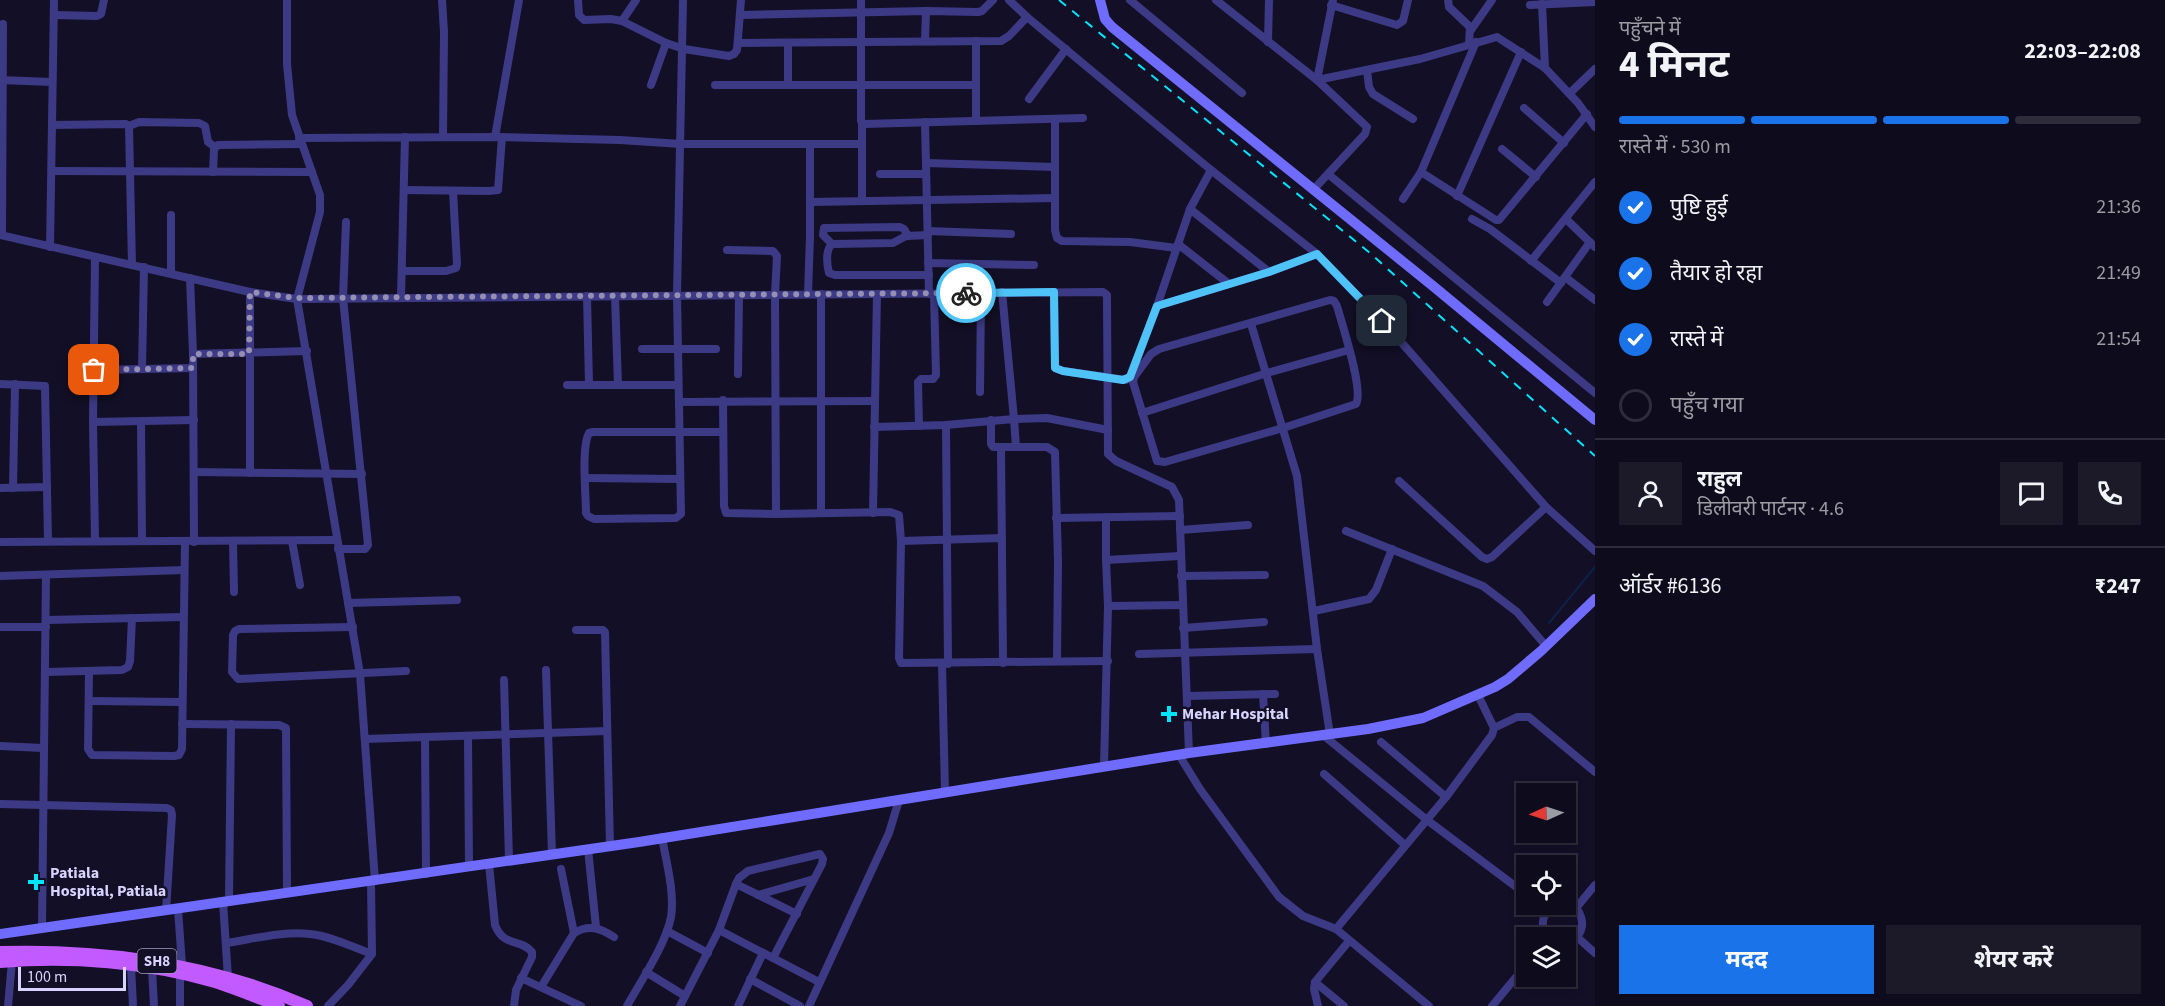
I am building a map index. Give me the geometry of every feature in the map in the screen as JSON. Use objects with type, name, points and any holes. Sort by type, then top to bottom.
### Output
[{"type":"main road","name":"SH8","points":[[0,952],[69,951],[110,954],[228,978],[307,1006]]},
{"type":"main road","points":[[6,961],[87,961],[181,970],[279,1006]]},
{"type":"street","points":[[50,247],[54,0]]},
{"type":"street","points":[[54,15],[97,16],[103,9],[104,0]]},
{"type":"street","points":[[287,0],[287,64],[292,115],[320,195],[320,212],[297,298],[360,674],[373,881],[372,954],[328,1006]]},
{"type":"street","points":[[442,0],[443,137]]},
{"type":"street","points":[[404,190],[498,190],[498,137],[519,0]]},
{"type":"street","points":[[578,0],[579,15],[584,20],[622,21],[666,43],[729,56],[734,54],[738,43],[741,0]]},
{"type":"street","points":[[622,21],[636,0]]},
{"type":"street","points":[[683,0],[684,48],[677,295],[677,349],[679,402],[679,432],[680,479],[680,518],[594,519],[586,513],[586,442],[592,432],[679,432],[722,432]]},
{"type":"street","points":[[861,0],[862,201]]},
{"type":"street","points":[[741,15],[978,12],[993,0]]},
{"type":"street","points":[[1009,0],[1211,170],[1317,254],[1394,334],[1546,507],[1595,551]]},
{"type":"street","points":[[1100,0],[1105,19],[1112,27],[1595,420]]},
{"type":"street","points":[[1130,0],[1242,93]]},
{"type":"street","points":[[1216,0],[1317,80],[1367,127],[1365,134],[1313,190]]},
{"type":"street","points":[[1268,42],[1269,0]]},
{"type":"street","points":[[1403,199],[1421,172],[1473,43],[1468,24],[1449,7],[1448,0]]},
{"type":"street","points":[[1471,30],[1492,0]]},
{"type":"street","points":[[1317,80],[1332,3],[1397,25],[1403,21],[1404,1]]},
{"type":"street","points":[[1530,5],[1592,2]]},
{"type":"street","points":[[1542,4],[1545,68]]},
{"type":"street","points":[[925,41],[926,11]]},
{"type":"street","points":[[738,43],[860,43],[1005,39],[1027,17]]},
{"type":"street","points":[[3,24],[1,235],[250,292],[297,298],[1002,292],[1099,292],[1107,295],[1108,454],[1116,461],[1172,487],[1179,500],[1186,696],[1184,754],[1200,789],[1279,897],[1303,916],[1336,929],[1429,1006]]},
{"type":"street","points":[[1317,80],[1420,59],[1497,37],[1545,68],[1587,114],[1595,127]]},
{"type":"street","points":[[976,41],[976,121]]},
{"type":"street","points":[[651,85],[666,43]]},
{"type":"street","points":[[788,43],[788,84]]},
{"type":"street","points":[[1029,99],[1066,49]]},
{"type":"street","points":[[1457,196],[1521,52]]},
{"type":"street","points":[[1569,93],[1595,69]]},
{"type":"street","points":[[1366,70],[1373,94],[1413,119]]},
{"type":"street","points":[[1,80],[52,82]]},
{"type":"street","points":[[714,85],[976,85]]},
{"type":"street","points":[[1524,108],[1564,143]]},
{"type":"street","points":[[1421,172],[1499,220],[1587,114]]},
{"type":"street","points":[[862,123],[1083,118]]},
{"type":"street","points":[[1054,119],[1057,238],[1062,241],[1130,242],[1177,246],[1229,284]]},
{"type":"street","points":[[51,125],[126,124],[129,126],[139,122],[199,123],[205,126],[208,142],[215,147]]},
{"type":"street","points":[[919,426],[918,382],[921,379],[933,379],[936,375],[928,275],[925,122]]},
{"type":"street","points":[[129,126],[132,265]]},
{"type":"street","points":[[401,297],[405,137]]},
{"type":"street","points":[[215,147],[405,137],[621,140],[681,144],[862,144]]},
{"type":"street","points":[[808,294],[810,144]]},
{"type":"street","points":[[213,172],[215,147]]},
{"type":"street","points":[[1502,149],[1536,177]]},
{"type":"street","points":[[926,163],[1055,167]]},
{"type":"street","points":[[1054,292],[1055,368],[1126,380],[1130,377],[1190,209],[1211,170]]},
{"type":"street","points":[[52,171],[312,172]]},
{"type":"street","points":[[880,174],[926,174]]},
{"type":"street","points":[[1328,174],[1595,393]]},
{"type":"street","points":[[1531,261],[1595,182]]},
{"type":"street","points":[[403,271],[447,271],[456,268],[453,191]]},
{"type":"street","points":[[810,202],[1055,198]]},
{"type":"street","points":[[1190,209],[1269,272]]},
{"type":"street","points":[[171,215],[171,273]]},
{"type":"street","points":[[1472,219],[1490,229],[1531,261],[1595,300]]},
{"type":"street","points":[[1547,302],[1593,245],[1566,219]]},
{"type":"street","points":[[0,542],[292,541],[337,544],[365,549],[368,547],[343,298],[346,222]]},
{"type":"street","points":[[908,236],[906,231],[900,227],[825,228],[823,235],[832,244],[892,243],[908,236],[928,233],[1011,234]]},
{"type":"street","points":[[832,244],[828,250],[828,270],[831,275],[928,275]]},
{"type":"street","points":[[727,250],[776,252],[776,514]]},
{"type":"street","points":[[1157,306],[1269,272],[1317,254]]},
{"type":"street","points":[[94,540],[95,257]]},
{"type":"street","points":[[928,263],[1034,265]]},
{"type":"street","points":[[141,369],[144,267]]},
{"type":"street","points":[[89,672],[88,749],[92,755],[179,755],[182,749],[184,570],[190,542],[194,472],[190,278]]},
{"type":"street","points":[[250,292],[250,473]]},
{"type":"street","points":[[1002,292],[1016,447]]},
{"type":"street","points":[[980,392],[981,293]]},
{"type":"street","points":[[821,294],[821,513]]},
{"type":"street","points":[[873,513],[877,294]]},
{"type":"street","points":[[738,374],[739,295]]},
{"type":"street","points":[[587,296],[589,385]]},
{"type":"street","points":[[615,296],[618,384]]},
{"type":"street","points":[[1330,300],[1337,306],[1349,350],[1360,394],[1356,404],[1283,428],[1157,461],[1134,388],[1134,377],[1152,354],[1160,349],[1330,300]]},
{"type":"street","points":[[1251,324],[1299,484],[1326,735],[1427,820],[1516,887]]},
{"type":"street","points":[[642,349],[716,349]]},
{"type":"street","points":[[1142,412],[1349,350]]},
{"type":"street","points":[[193,354],[307,351]]},
{"type":"street","points":[[94,370],[193,368]]},
{"type":"street","points":[[0,384],[42,384],[47,390],[48,541]]},
{"type":"street","points":[[13,488],[15,384]]},
{"type":"street","points":[[567,385],[678,385]]},
{"type":"street","points":[[723,400],[722,432],[726,513],[890,512],[899,515],[901,541],[900,661],[903,665],[1108,661]]},
{"type":"street","points":[[679,402],[874,401]]},
{"type":"street","points":[[874,427],[1047,418],[1108,430]]},
{"type":"street","points":[[93,422],[194,420]]},
{"type":"street","points":[[991,420],[993,447],[1047,447],[1052,448],[1055,452],[1058,561],[1057,661]]},
{"type":"street","points":[[141,421],[142,541]]},
{"type":"street","points":[[945,792],[946,424]]},
{"type":"street","points":[[1001,448],[1003,663]]},
{"type":"street","points":[[194,472],[362,474]]},
{"type":"street","points":[[585,478],[680,479]]},
{"type":"street","points":[[1399,481],[1482,557],[1487,559],[1492,557],[1546,507]]},
{"type":"street","points":[[0,488],[47,487]]},
{"type":"street","points":[[1056,518],[1106,519],[1180,516]]},
{"type":"street","points":[[1104,767],[1108,661],[1106,519]]},
{"type":"street","points":[[1180,530],[1248,525]]},
{"type":"street","points":[[1346,531],[1483,586],[1517,612],[1546,646]]},
{"type":"street","points":[[901,541],[1002,538]]},
{"type":"street","points":[[292,541],[300,585]]},
{"type":"street","points":[[233,542],[234,592]]},
{"type":"street","points":[[1314,611],[1369,599],[1376,590],[1392,549]]},
{"type":"street","points":[[1106,560],[1180,556]]},
{"type":"street","points":[[0,576],[184,570]]},
{"type":"street","points":[[42,927],[46,575]]},
{"type":"street","points":[[1181,576],[1265,575]]},
{"type":"street","points":[[0,934],[426,874],[1184,754],[1326,735],[1423,718],[1478,695],[1508,679],[1595,599]]},
{"type":"street","points":[[348,603],[458,600]]},
{"type":"street","points":[[1108,606],[1182,605]]},
{"type":"street","points":[[0,627],[183,617]]},
{"type":"street","points":[[46,672],[122,670],[128,667],[132,618]]},
{"type":"street","points":[[1183,628],[1264,622]]},
{"type":"street","points":[[353,627],[239,629],[232,635],[232,672],[238,679],[406,671]]},
{"type":"street","points":[[576,630],[603,630],[605,632],[610,846]]},
{"type":"street","points":[[1139,654],[1317,649]]},
{"type":"street","points":[[546,670],[552,854]]},
{"type":"street","points":[[504,680],[509,860]]},
{"type":"street","points":[[1263,694],[1266,744]]},
{"type":"street","points":[[1186,696],[1275,694]]},
{"type":"street","points":[[1336,929],[1427,820],[1492,735],[1494,728],[1478,695]]},
{"type":"street","points":[[89,701],[182,702]]},
{"type":"street","points":[[1494,728],[1517,717],[1529,717],[1595,772]]},
{"type":"street","points":[[182,724],[279,725],[286,728],[287,892]]},
{"type":"street","points":[[228,978],[226,901],[231,724]]},
{"type":"street","points":[[365,739],[607,731]]},
{"type":"street","points":[[468,736],[470,867]]},
{"type":"street","points":[[425,737],[426,874]]},
{"type":"street","points":[[1381,742],[1446,796]]},
{"type":"street","points":[[0,746],[43,748]]},
{"type":"street","points":[[1324,774],[1405,845]]},
{"type":"street","points":[[809,1006],[888,833],[899,800]]},
{"type":"street","points":[[0,804],[167,808],[171,810],[166,911]]},
{"type":"street","points":[[627,1006],[668,931],[671,897],[662,837]]},
{"type":"street","points":[[588,849],[596,927]]},
{"type":"street","points":[[680,1006],[719,930],[739,878],[748,871],[820,854],[823,859],[814,879],[773,958]]},
{"type":"street","points":[[489,864],[495,925],[498,932],[504,939],[527,947],[532,952],[516,990],[514,1006]]},
{"type":"street","points":[[561,869],[574,933]]},
{"type":"street","points":[[758,895],[814,879]]},
{"type":"street","points":[[736,884],[796,914]]},
{"type":"street","points":[[1595,885],[1576,909],[1582,920],[1577,937],[1595,952]]},
{"type":"street","points":[[178,909],[180,1006]]},
{"type":"street","points":[[541,987],[574,933],[582,928],[596,927],[614,937]]},
{"type":"street","points":[[719,930],[819,982]]},
{"type":"street","points":[[668,931],[708,953]]},
{"type":"street","points":[[226,943],[294,933],[309,934],[323,936],[372,954]]},
{"type":"street","points":[[1318,1006],[1314,982],[1349,941]]},
{"type":"street","points":[[738,1006],[763,953]]},
{"type":"street","points":[[6,961],[8,1006]]},
{"type":"street","points":[[132,966],[133,1006]]},
{"type":"street","points":[[152,969],[153,1006]]},
{"type":"street","points":[[646,972],[685,996]]},
{"type":"street","points":[[1492,1006],[1516,977]]},
{"type":"street","points":[[521,978],[581,1006]]},
{"type":"street","points":[[750,979],[800,1006]]},
{"type":"street","points":[[1314,982],[1344,1006]]},
{"type":"waterway","points":[[1549,623],[1595,567]]},
{"type":"railway","points":[[1059,0],[1370,253],[1595,456]]},
{"type":"way so far","points":[[94,370],[193,368],[193,354],[249,354],[250,292],[297,298],[966,293]]},
{"type":"place","name":"Mehar Hospital","points":[[1169,714]]},
{"type":"place","name":"Patiala Hospital, Patiala","points":[[36,882]]},
{"type":"route","points":[[966,293],[1054,292],[1055,368],[1123,380],[1130,377],[1157,306],[1269,272],[1317,254],[1382,321]]}]
